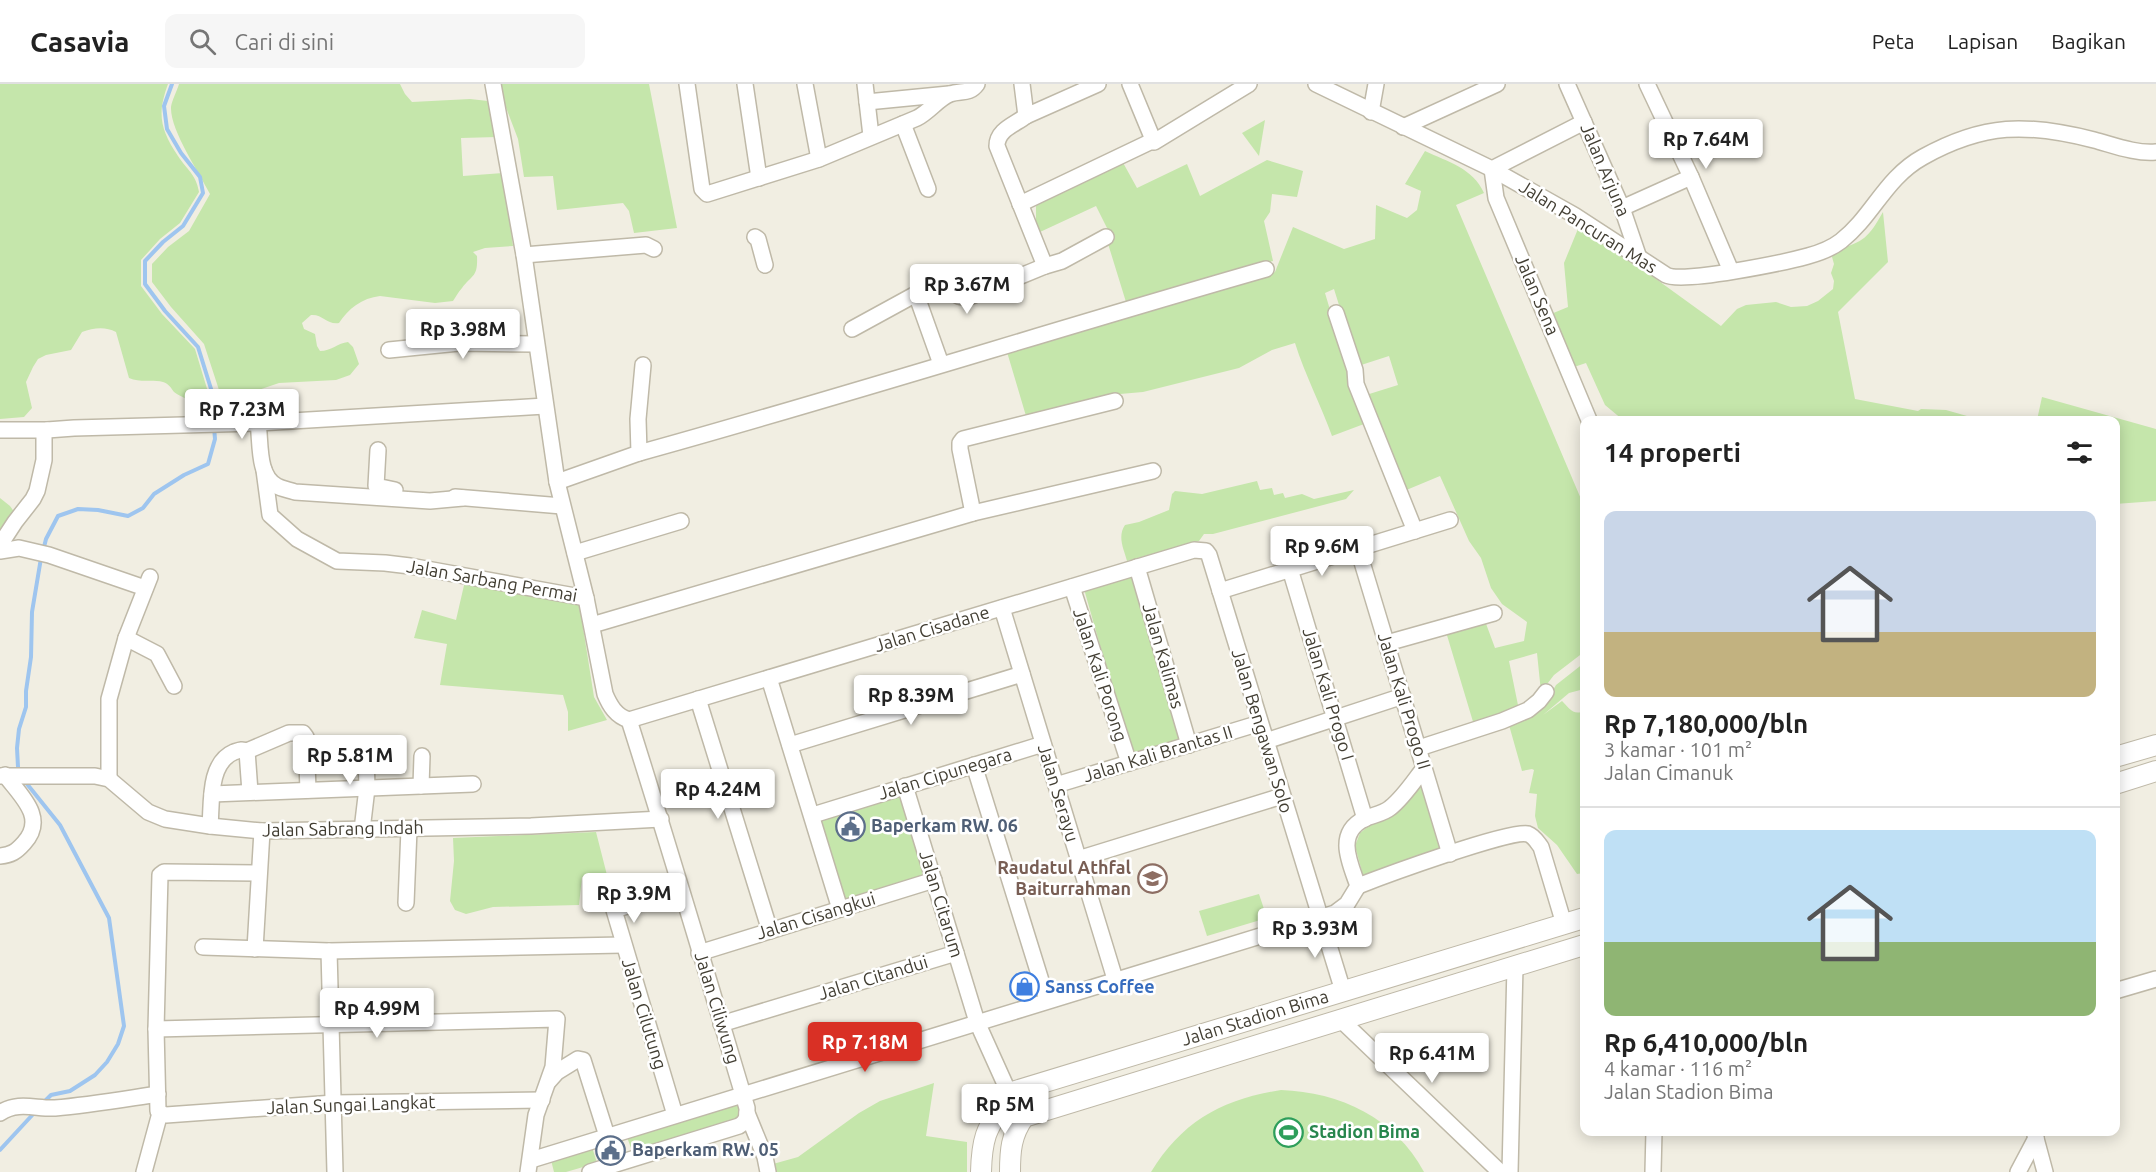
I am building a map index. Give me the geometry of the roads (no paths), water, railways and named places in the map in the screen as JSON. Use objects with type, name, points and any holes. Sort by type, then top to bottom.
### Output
[{"type":"street","points":[[493,84],[524,255],[545,406],[562,506],[586,598],[605,694],[615,712],[629,720]]},
{"type":"street","points":[[687,84],[704,193],[710,194],[819,159],[903,124],[925,114],[949,94]]},
{"type":"street","points":[[745,84],[759,178]]},
{"type":"street","points":[[805,84],[819,159]]},
{"type":"street","points":[[865,84],[871,136]]},
{"type":"street","points":[[867,102],[970,91],[977,84]]},
{"type":"street","points":[[1022,84],[1026,116]]},
{"type":"street","points":[[1045,266],[998,151],[997,139],[1000,134],[1026,116],[1098,84]]},
{"type":"street","points":[[1130,84],[1152,141]]},
{"type":"street","points":[[1020,204],[1152,141],[1156,142],[1249,84]]},
{"type":"street","name":"Jalan Pancuran Mas","points":[[1316,84],[1492,169],[1574,215],[1670,278],[1731,271],[1808,256],[1840,242],[1855,229],[1886,188],[1902,172],[1921,158],[1976,134],[1998,129],[2033,130],[2075,135],[2125,148],[2156,152]]},
{"type":"street","points":[[1371,112],[1376,84]]},
{"type":"street","points":[[1403,127],[1497,84]]},
{"type":"street","name":"Jalan Arjuna","points":[[1567,84],[1622,208],[1639,258]]},
{"type":"street","points":[[1647,84],[1691,177],[1731,271]]},
{"type":"street","points":[[1492,169],[1584,122]]},
{"type":"street","points":[[903,124],[928,189]]},
{"type":"street","name":"Jalan Sena","points":[[1492,169],[1496,198],[1587,416]]},
{"type":"street","points":[[1622,208],[1691,177]]},
{"type":"street","points":[[755,237],[758,239],[765,265]]},
{"type":"street","points":[[852,329],[916,294],[949,285],[953,287],[958,296],[967,298],[1062,261],[1106,237]]},
{"type":"street","points":[[524,255],[646,245],[654,249]]},
{"type":"street","points":[[557,482],[639,453],[807,406],[941,364],[1266,269]]},
{"type":"street","points":[[916,294],[941,364]]},
{"type":"street","points":[[1336,313],[1355,370],[1357,385],[1415,531]]},
{"type":"street","points":[[390,350],[459,343],[536,344]]},
{"type":"street","points":[[639,453],[639,388],[643,365]]},
{"type":"street","points":[[973,513],[960,449],[963,439],[1115,401]]},
{"type":"street","points":[[0,430],[258,423],[545,406]]},
{"type":"street","points":[[258,423],[264,470],[268,479],[277,486],[296,492],[430,501],[463,498]]},
{"type":"street","points":[[0,545],[33,499],[44,460],[44,435],[47,430]]},
{"type":"street","points":[[378,450],[377,487],[463,498],[562,506]]},
{"type":"street","name":"Jalan Sarbang Permai","points":[[264,470],[270,515],[297,539],[337,561],[398,565],[586,598]]},
{"type":"street","points":[[591,625],[973,513],[1153,471]]},
{"type":"street","points":[[1220,591],[1450,520]]},
{"type":"street","points":[[575,554],[681,521]]},
{"type":"street","points":[[0,551],[19,548],[33,551],[148,583],[126,638],[109,699],[109,779],[95,776],[6,775]]},
{"type":"street","name":"Jalan Cisadane","points":[[629,720],[1071,586],[1202,549]]},
{"type":"street","name":"Jalan Bengawan Solo","points":[[1202,549],[1206,550],[1209,555],[1343,991]]},
{"type":"street","name":"Jalan Kali Progo II","points":[[1358,549],[1450,854]]},
{"type":"street","name":"Jalan Kalimas","points":[[1137,567],[1189,745]]},
{"type":"street","name":"Jalan Kali Progo I","points":[[1290,569],[1365,819]]},
{"type":"street","name":"Jalan Kali Porong","points":[[1071,586],[1129,763]]},
{"type":"street","name":"Jalan Serayu","points":[[1002,608],[1115,979]]},
{"type":"street","points":[[1387,644],[1494,613]]},
{"type":"street","points":[[126,638],[157,654],[174,686]]},
{"type":"street","points":[[790,745],[1022,674]]},
{"type":"street","points":[[769,678],[813,815],[840,909]]},
{"type":"street","points":[[1419,748],[1502,721],[1528,710],[1546,692]]},
{"type":"street","points":[[1266,741],[1403,696]]},
{"type":"street","points":[[698,699],[770,931]]},
{"type":"street","name":"Jalan Ciliwung","points":[[629,720],[661,819],[747,1113],[765,1157],[768,1172]]},
{"type":"street","name":"Jalan Kali Brantas II","points":[[1056,785],[1260,723]]},
{"type":"street","points":[[210,826],[212,794],[217,769],[228,754],[240,750],[247,751],[290,733],[303,733],[306,737],[308,790]]},
{"type":"street","name":"Jalan Cipunegara","points":[[813,815],[1043,744]]},
{"type":"street","points":[[2120,756],[2156,745]]},
{"type":"street","points":[[247,751],[250,792]]},
{"type":"street","points":[[362,830],[367,788],[366,754]]},
{"type":"street","points":[[420,786],[422,756]]},
{"type":"street","points":[[974,765],[1047,1000]]},
{"type":"street","points":[[1358,886],[1346,852],[1346,844],[1352,830],[1365,819],[1390,808],[1424,768]]},
{"type":"street","points":[[2120,782],[2156,771]]},
{"type":"street","points":[[0,856],[13,853],[30,837],[34,823],[30,809],[6,775]]},
{"type":"street","name":"Jalan Sabrang Indah","points":[[109,779],[153,815],[173,822],[262,831],[584,824],[661,819]]},
{"type":"street","points":[[212,794],[472,784]]},
{"type":"street","name":"Jalan Citarum","points":[[905,786],[977,1022],[1009,1093],[1023,1117]]},
{"type":"street","points":[[1078,859],[1282,796]]},
{"type":"street","points":[[406,903],[409,829]]},
{"type":"street","points":[[255,949],[262,831]]},
{"type":"street","points":[[156,1029],[557,1019],[553,1067],[536,1115],[530,1166],[607,1136],[743,1093],[1335,913],[1352,897],[1358,886],[1516,834],[1527,834],[1534,838],[1541,847],[1564,924]]},
{"type":"street","points":[[144,1172],[160,1113],[158,1111],[156,1029],[160,875],[164,872],[259,873]]},
{"type":"street","name":"Jalan Cisangkui","points":[[699,953],[934,880]]},
{"type":"street","name":"Jalan Cilutung","points":[[675,1115],[614,910],[681,890]]},
{"type":"street","name":"Jalan Stadion Bima","points":[[1009,1093],[1580,919]]},
{"type":"street","points":[[1507,942],[1515,966],[1510,1172]]},
{"type":"street","points":[[203,947],[329,951],[623,945]]},
{"type":"street","name":"Jalan Stadion Bima","points":[[1023,1117],[1580,946]]},
{"type":"street","points":[[329,951],[336,1172]]},
{"type":"street","name":"Jalan Citandui","points":[[722,1024],[956,953]]},
{"type":"street","points":[[2120,990],[2156,979]]},
{"type":"street","points":[[1316,999],[1341,1020],[1500,1172]]},
{"type":"street","points":[[549,1081],[557,1072],[578,1059],[583,1060],[607,1136]]},
{"type":"street","points":[[981,1172],[982,1142],[992,1118],[1009,1093]]},
{"type":"street","points":[[0,1113],[29,1105],[52,1108],[158,1094]]},
{"type":"street","name":"Jalan Sungai Langkat","points":[[160,1113],[166,1115],[334,1103],[542,1100]]},
{"type":"street","points":[[590,1172],[739,1126],[744,1123],[747,1113]]},
{"type":"street","points":[[1010,1172],[1010,1145],[1015,1129],[1023,1117]]},
{"type":"street","points":[[1653,1172],[1654,1136]]},
{"type":"street","points":[[2018,1172],[2034,1136]]},
{"type":"street","points":[[2036,1136],[2045,1172]]},
{"type":"waterway","points":[[172,84],[164,106],[167,129],[181,153],[200,177],[203,193],[183,226],[145,261],[145,284],[165,311],[198,347],[212,392],[214,419]]},
{"type":"waterway","points":[[43,551],[46,539],[58,516],[78,509],[128,516],[143,508],[154,494],[184,475],[208,464],[215,439],[214,427]]},
{"type":"waterway","points":[[20,773],[17,748],[19,729],[26,707],[31,657],[32,612],[41,558]]},
{"type":"waterway","points":[[23,779],[60,825],[109,918],[124,1026],[118,1044],[107,1062],[95,1075],[70,1091],[51,1095],[43,1103]]},
{"type":"waterway","points":[[0,1150],[36,1111]]},
{"type":"place","name":"Baperkam RW. 06","points":[[850,826]]},
{"type":"place","name":"Raudatul Athfal Baiturrahman","points":[[1152,878]]},
{"type":"place","name":"Sanss Coffee","points":[[1024,987]]},
{"type":"place","name":"Stadion Bima","points":[[1288,1132]]},
{"type":"place","name":"Baperkam RW. 05","points":[[611,1150]]}]
